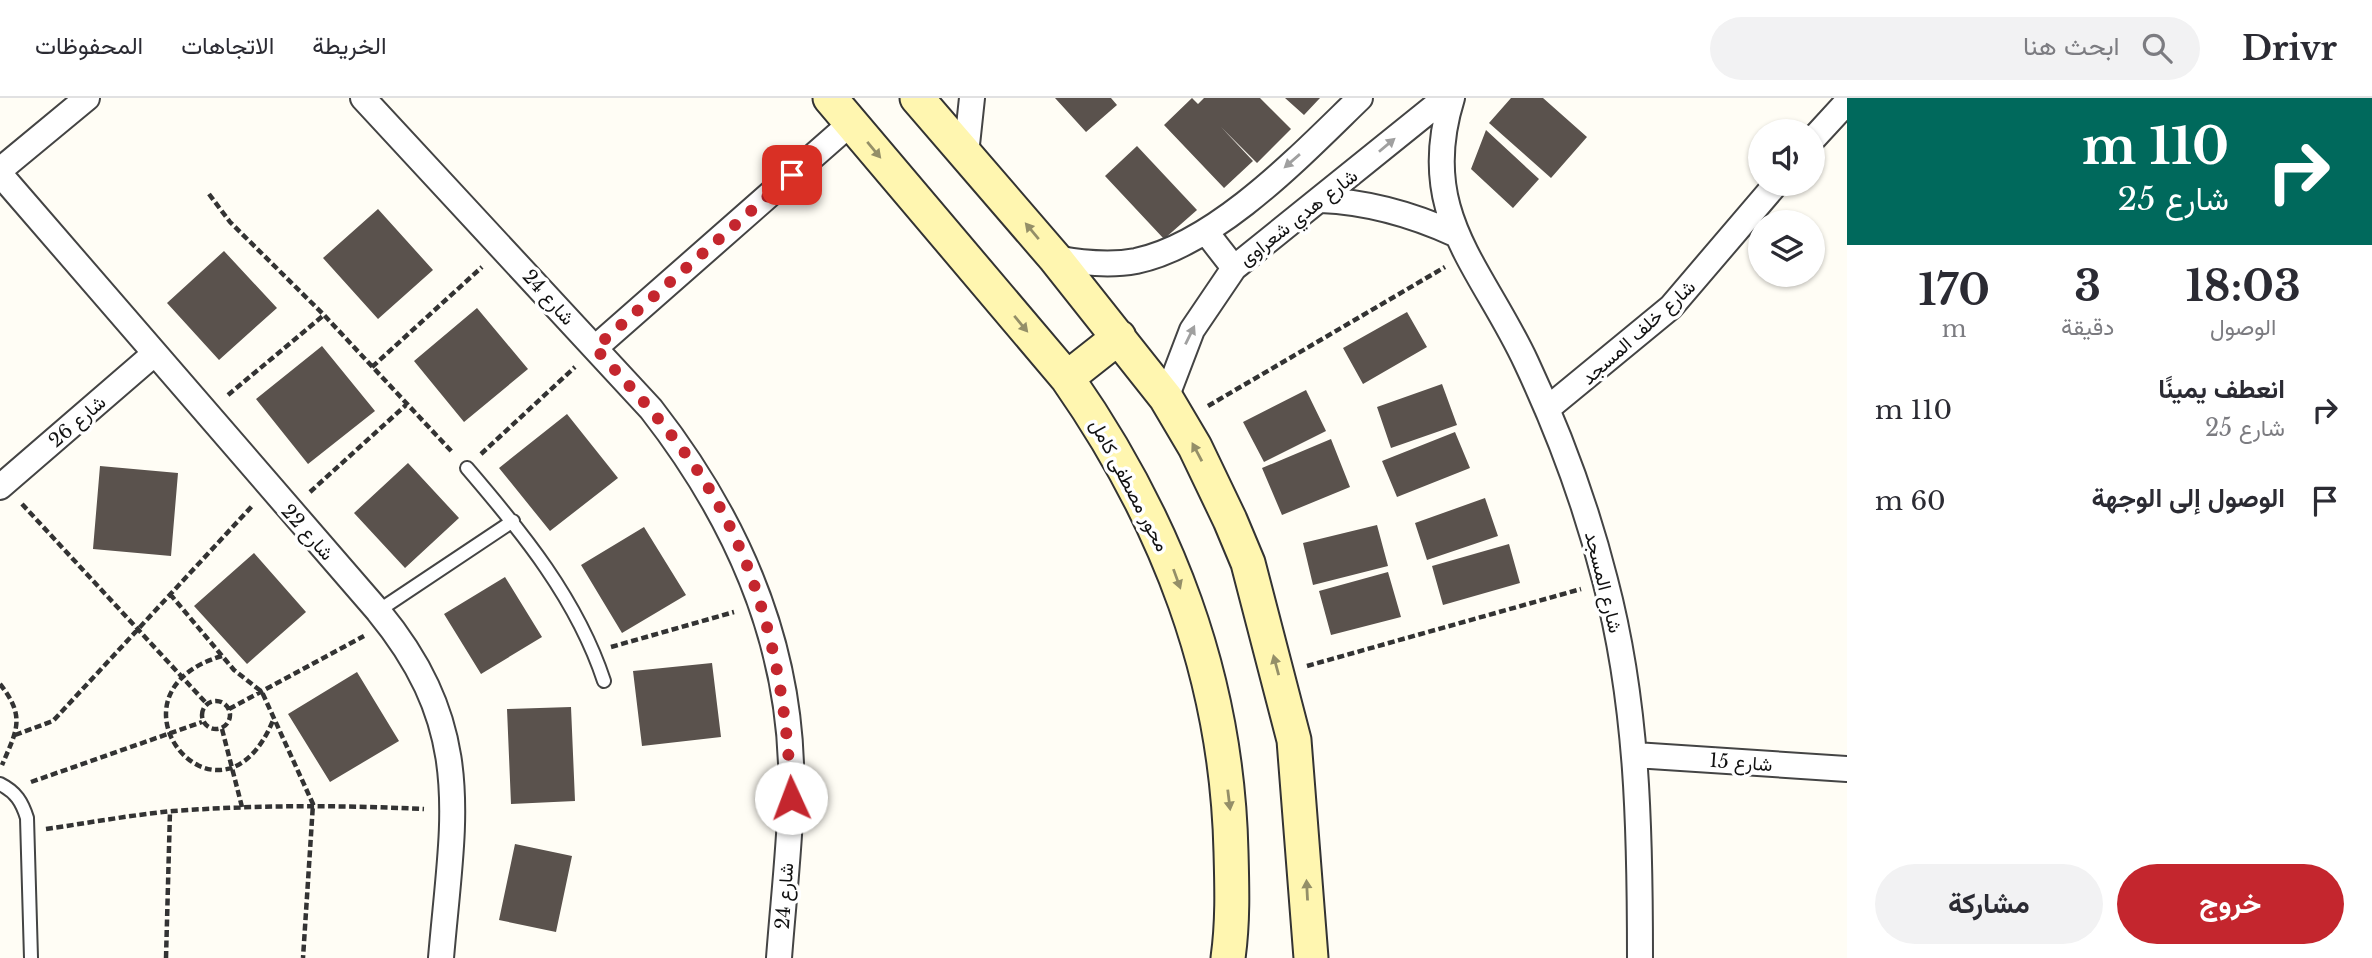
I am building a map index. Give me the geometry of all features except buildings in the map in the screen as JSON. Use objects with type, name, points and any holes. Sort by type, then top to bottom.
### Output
[{"type":"street","points":[[0,172],[88,98]]},
{"type":"street","name":"شارع 24","points":[[363,98],[651,409],[687,455],[718,504],[742,553],[762,604],[779,667],[789,732],[791,798],[779,958]]},
{"type":"street","name":"محور مصطفى كامل","points":[[830,98],[1067,378],[1099,424],[1149,513],[1192,621],[1223,749],[1230,814],[1233,909],[1228,958]]},
{"type":"street","points":[[917,98],[1055,258],[1119,337],[1173,410],[1211,479],[1248,563],[1294,740],[1311,958]]},
{"type":"street","points":[[966,153],[972,98]]},
{"type":"street","points":[[1055,258],[1081,263],[1133,262],[1183,246],[1206,233],[1264,186],[1360,98]]},
{"type":"street","name":"شارع هدي شعراوى","points":[[1173,410],[1192,330],[1234,268],[1445,98]]},
{"type":"street","name":"شارع المسجد","points":[[1452,98],[1442,139],[1442,187],[1461,244],[1509,328],[1548,409],[1575,481],[1606,582],[1619,643],[1635,755],[1640,824],[1640,958]]},
{"type":"street","points":[[1825,126],[1847,102]]},
{"type":"street","points":[[595,348],[851,123]]},
{"type":"street","name":"شارع 22","points":[[0,172],[205,414],[383,617],[423,674],[438,709],[453,776],[454,810],[441,958]]},
{"type":"street","name":"شارع خلف المسجد","points":[[1548,409],[1631,344],[1671,307],[1766,196]]},
{"type":"street","points":[[1321,200],[1353,201],[1388,209],[1461,244]]},
{"type":"street","points":[[1206,233],[1234,268]]},
{"type":"street","points":[[1067,378],[1119,337]]},
{"type":"street","name":"شارع 26","points":[[2,486],[154,354]]},
{"type":"street","name":"شارع 15","points":[[1635,755],[1847,769]]},
{"type":"lane","points":[[467,468],[513,521],[570,606],[594,652],[604,681]]},
{"type":"lane","points":[[383,617],[513,521]]},
{"type":"lane","points":[[5,787],[22,802],[28,832],[32,958]]},
{"type":"path","points":[[209,194],[230,222],[324,315],[467,468],[595,348]]},
{"type":"path","points":[[1173,410],[1461,244]]},
{"type":"path","points":[[372,368],[503,248]]},
{"type":"path","points":[[205,414],[324,315]]},
{"type":"path","points":[[289,511],[406,405]]},
{"type":"path","points":[[2,486],[207,704]]},
{"type":"path","points":[[15,735],[53,721],[270,488]]},
{"type":"path","points":[[1278,674],[1606,582]]},
{"type":"path","points":[[170,594],[222,656],[262,692],[313,804],[303,958]]},
{"type":"path","points":[[594,652],[762,604]]},
{"type":"path","points":[[229,709],[262,692],[383,617]]},
{"type":"path","points":[[222,656],[182,675],[172,688],[166,703],[171,733],[178,752],[202,768],[217,771],[233,768],[259,747],[275,716]]},
{"type":"path","points":[[0,684],[14,702],[18,718],[15,735],[0,769]]},
{"type":"path","points":[[202,722],[215,730],[228,724],[229,709],[223,702],[207,704]]},
{"type":"path","points":[[202,722],[201,715],[207,704]]},
{"type":"path","points":[[5,787],[202,722]]},
{"type":"path","points":[[222,729],[242,807]]},
{"type":"path","points":[[28,832],[170,811],[242,807],[313,804],[454,810]]},
{"type":"path","points":[[166,958],[170,811]]},
{"type":"route","points":[[791,798],[789,732],[779,667],[762,604],[742,553],[718,504],[687,455],[651,409],[595,348],[792,175]]}]
